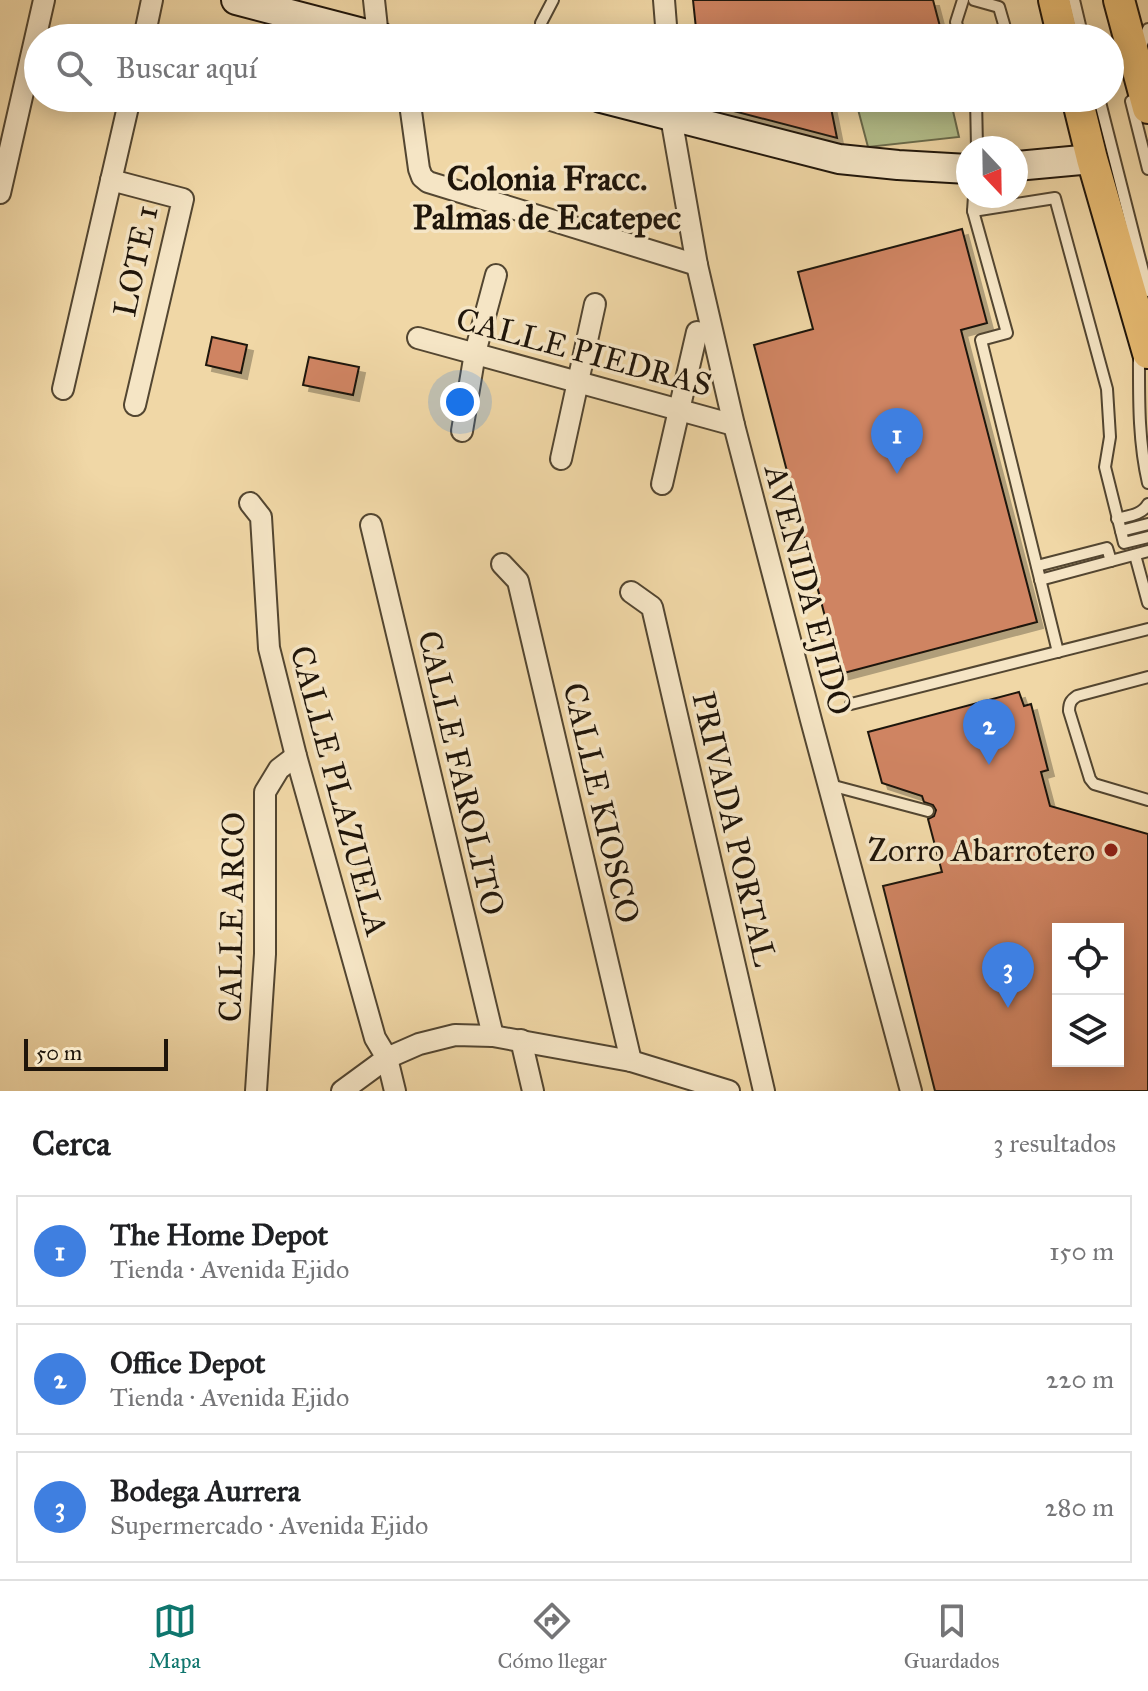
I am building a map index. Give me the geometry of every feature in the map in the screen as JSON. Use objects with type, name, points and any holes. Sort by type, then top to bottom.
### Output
[{"type":"main road","points":[[1054,0],[1060,24]]},
{"type":"main road","points":[[1119,0],[1136,62],[1139,102]]},
{"type":"main road","points":[[1080,112],[1148,353]]},
{"type":"street","points":[[38,24],[44,0]]},
{"type":"street","points":[[147,24],[152,0]]},
{"type":"street","points":[[236,0],[329,24]]},
{"type":"street","points":[[374,0],[378,24]]},
{"type":"street","points":[[664,0],[666,24]]},
{"type":"street","points":[[1,184],[24,86]]},
{"type":"street","points":[[63,389],[127,112]]},
{"type":"street","points":[[411,112],[419,169],[428,182],[697,265]]},
{"type":"street","name":"AVENIDA EJIDO","points":[[672,112],[697,265],[734,425],[911,1091]]},
{"type":"street","points":[[684,112],[839,159],[956,168]]},
{"type":"street","points":[[1028,165],[1092,159]]},
{"type":"street","name":"LOTE 1","points":[[111,180],[183,199],[135,405]]},
{"type":"street","points":[[462,431],[475,353],[496,275]]},
{"type":"street","points":[[561,459],[595,304]]},
{"type":"street","points":[[662,484],[697,332]]},
{"type":"street","name":"CALLE PIEDRAS","points":[[418,338],[734,425]]},
{"type":"street","name":"CALLE PLAZUELA","points":[[250,503],[261,517],[269,648],[375,1038],[387,1058],[395,1091]]},
{"type":"street","name":"CALLE FAROLITO","points":[[371,525],[493,1036]]},
{"type":"street","name":"CALLE KIOSCO","points":[[502,564],[518,581],[631,1061]]},
{"type":"street","name":"PRIVADA PORTAL","points":[[631,592],[652,607],[764,1091]]},
{"type":"street","name":"CALLE ARCO","points":[[256,1091],[265,954],[265,792],[279,769],[296,756]]},
{"type":"street","points":[[342,1091],[387,1058],[419,1044],[455,1035],[521,1040],[631,1061],[729,1091]]},
{"type":"street","points":[[521,1040],[533,1091]]},
{"type":"street","points":[[658,1070],[663,1091]]},
{"type":"lane","points":[[541,23],[553,0]]},
{"type":"lane","points":[[956,24],[963,0]]},
{"type":"lane","points":[[974,0],[999,7],[1004,24]]},
{"type":"lane","points":[[1074,0],[1080,24]]},
{"type":"lane","points":[[1136,62],[1148,29]]},
{"type":"lane","points":[[1139,102],[1148,169]]},
{"type":"lane","points":[[977,112],[977,136]]},
{"type":"lane","points":[[1103,112],[1148,291]]},
{"type":"lane","points":[[973,211],[1055,198],[1107,389],[1110,437],[1105,467],[1117,519],[1124,543],[1148,537]]},
{"type":"lane","points":[[973,208],[1007,333],[981,340],[1058,652]]},
{"type":"lane","points":[[1139,322],[1141,443],[1148,483]]},
{"type":"lane","points":[[1117,519],[1136,514],[1148,504]]},
{"type":"lane","points":[[1121,531],[1148,524]]},
{"type":"lane","points":[[1037,566],[1107,548],[1111,561]]},
{"type":"lane","points":[[1040,580],[1148,551]]},
{"type":"lane","points":[[1135,555],[1148,603]]},
{"type":"lane","points":[[851,704],[1148,629]]},
{"type":"lane","points":[[1148,677],[1077,696],[1069,704],[1094,784],[1148,800]]},
{"type":"lane","points":[[828,785],[928,811]]},
{"type":"green space","points":[[859,112],[953,112],[959,136],[868,147]]},
{"type":"building","points":[[693,0],[933,0],[939,24],[696,24]]},
{"type":"building","points":[[737,112],[832,112],[837,138]]},
{"type":"building","points":[[962,229],[987,323],[961,330],[1037,622],[840,674],[754,345],[813,329],[798,272]]},
{"type":"building","points":[[212,337],[247,345],[241,373],[206,365]]},
{"type":"building","points":[[309,357],[359,367],[353,395],[303,385]]},
{"type":"building","points":[[1019,692],[1024,706],[1031,704],[1048,770],[1041,772],[1050,806],[1148,834],[1148,1091],[935,1091],[883,886],[942,872],[928,819],[934,816],[936,810],[933,805],[924,802],[922,796],[882,783],[868,732]]},
{"type":"place","name":"The Home Depot","points":[[897,474]]},
{"type":"place","name":"Office Depot","points":[[989,765]]},
{"type":"place","name":"Zorro Abarrotero","points":[[1111,850]]},
{"type":"place","name":"Bodega Aurrera","points":[[1008,1008]]},
{"type":"district","name":"Colonia Fracc. Palmas de Ecatepec","points":[[547,198]]}]
